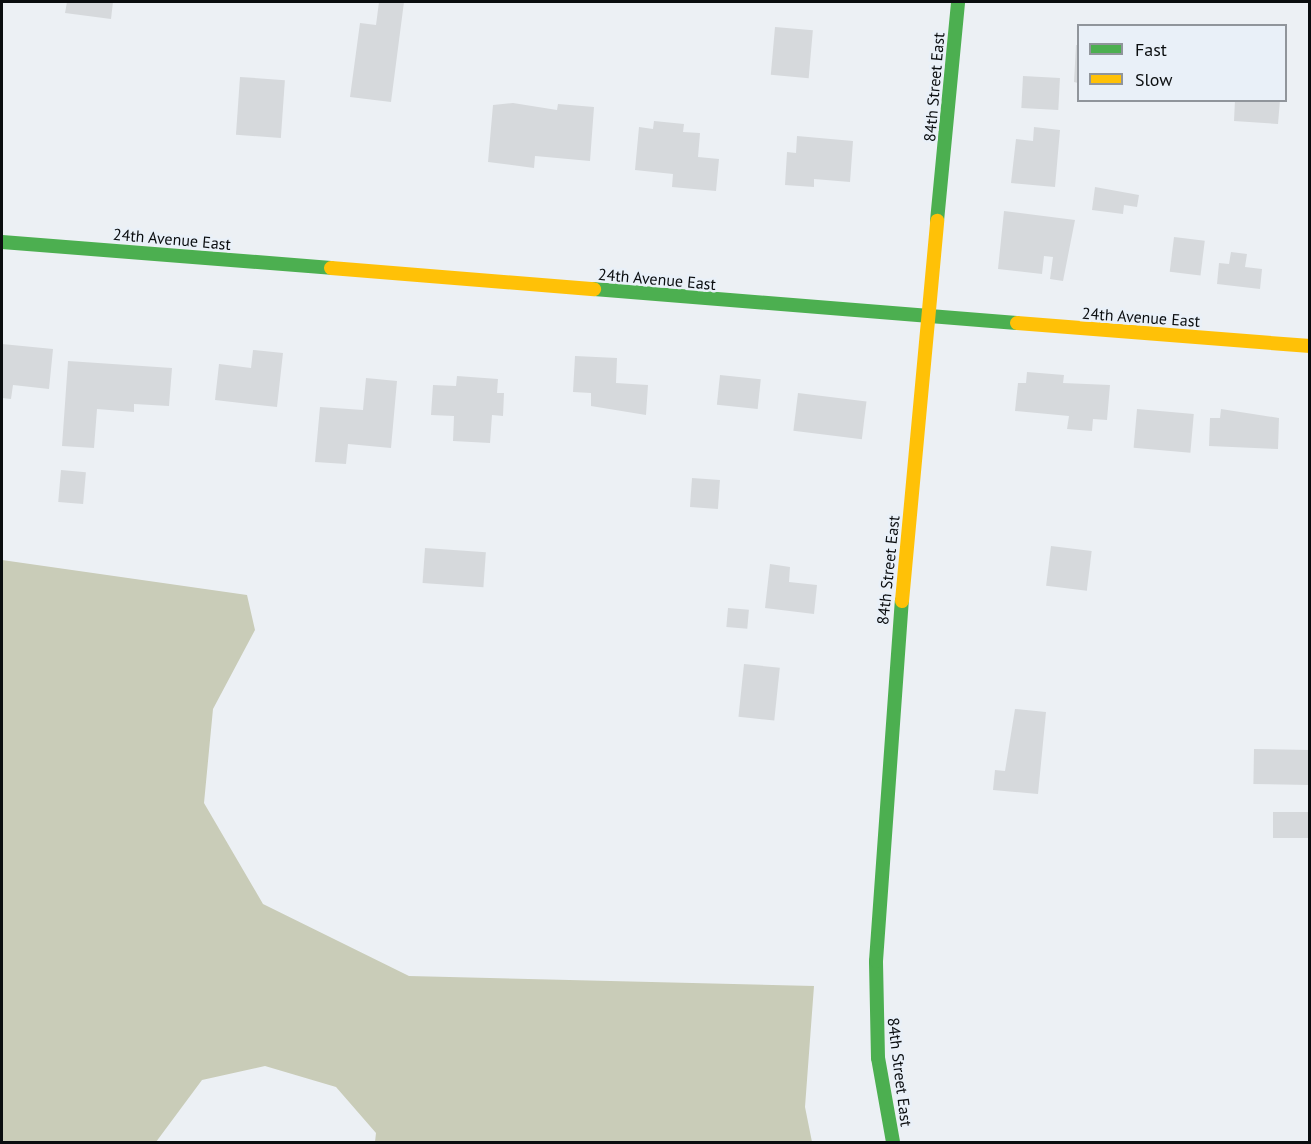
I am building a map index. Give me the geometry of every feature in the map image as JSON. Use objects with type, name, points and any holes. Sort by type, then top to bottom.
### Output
[{"type":"street","name":"84th Street East","points":[[893,1143],[878,1058],[876,961],[894,684],[958,2]]},
{"type":"street","name":"24th Avenue East","points":[[2,242],[1310,346]]},
{"type":"green space","points":[[2,560],[247,595],[255,630],[213,709],[204,803],[263,904],[409,976],[814,986],[805,1107],[812,1142],[375,1142],[376,1133],[336,1087],[265,1066],[202,1080],[156,1142],[2,1142]]},
{"type":"building","points":[[67,2],[113,2],[111,19],[65,13]]},
{"type":"building","points":[[379,2],[404,2],[391,102],[350,97],[360,23],[376,25]]},
{"type":"building","points":[[775,27],[813,30],[809,78],[771,75]]},
{"type":"building","points":[[1076,45],[1077,45],[1077,83],[1074,82]]},
{"type":"building","points":[[1023,76],[1060,78],[1058,110],[1021,108]]},
{"type":"building","points":[[240,77],[285,80],[281,138],[236,135]]},
{"type":"building","points":[[1235,102],[1280,102],[1278,124],[1234,121]]},
{"type":"building","points":[[513,103],[557,110],[558,104],[594,107],[590,161],[535,156],[534,168],[488,162],[493,105]]},
{"type":"building","points":[[654,121],[684,124],[683,132],[700,133],[698,157],[719,159],[716,191],[672,187],[673,174],[635,170],[639,127],[653,129]]},
{"type":"building","points":[[1034,127],[1060,130],[1055,187],[1011,183],[1016,139],[1033,141]]},
{"type":"building","points":[[797,136],[853,141],[850,182],[814,179],[814,187],[785,185],[787,152],[796,153]]},
{"type":"building","points":[[1095,187],[1139,195],[1137,207],[1124,205],[1123,214],[1092,210]]},
{"type":"building","points":[[1004,211],[1075,220],[1063,281],[1050,279],[1053,257],[1044,256],[1042,274],[998,269]]},
{"type":"building","points":[[1174,237],[1205,241],[1201,276],[1170,272]]},
{"type":"building","points":[[1231,252],[1247,254],[1245,267],[1262,269],[1260,289],[1217,284],[1219,263],[1229,264]]},
{"type":"building","points":[[2,344],[53,349],[49,389],[13,385],[11,399],[2,398]]},
{"type":"building","points":[[253,350],[283,353],[277,407],[215,400],[219,364],[251,368]]},
{"type":"building","points":[[575,356],[617,358],[616,383],[648,385],[646,415],[591,406],[591,393],[573,392]]},
{"type":"building","points":[[68,361],[172,368],[169,406],[134,404],[134,412],[97,409],[94,448],[62,446]]},
{"type":"building","points":[[1027,372],[1064,375],[1063,383],[1110,385],[1107,420],[1093,419],[1092,431],[1067,429],[1069,416],[1015,411],[1018,383],[1026,383]]},
{"type":"building","points":[[720,375],[761,379],[758,409],[717,405]]},
{"type":"building","points":[[457,376],[498,379],[497,393],[504,393],[503,416],[492,415],[490,443],[453,441],[454,416],[431,415],[433,385],[456,386]]},
{"type":"building","points":[[366,378],[397,381],[391,448],[348,444],[346,464],[315,462],[320,407],[363,410]]},
{"type":"building","points":[[798,393],[866,401],[862,439],[793,431]]},
{"type":"building","points":[[1137,409],[1194,414],[1190,453],[1134,448]]},
{"type":"building","points":[[1221,409],[1279,418],[1278,449],[1209,446],[1210,418],[1220,418]]},
{"type":"building","points":[[61,470],[86,472],[83,504],[58,502]]},
{"type":"building","points":[[692,478],[720,480],[718,509],[690,507]]},
{"type":"building","points":[[1051,546],[1092,551],[1087,591],[1046,586]]},
{"type":"building","points":[[425,548],[486,552],[483,587],[423,583]]},
{"type":"building","points":[[770,564],[790,567],[789,582],[817,585],[814,614],[765,608]]},
{"type":"building","points":[[728,608],[749,610],[747,629],[726,627]]},
{"type":"building","points":[[744,664],[780,668],[774,720],[738,717]]},
{"type":"building","points":[[1015,709],[1046,712],[1038,794],[993,790],[995,770],[1005,771]]},
{"type":"building","points":[[1254,749],[1310,750],[1309,785],[1253,784]]},
{"type":"building","points":[[1273,812],[1310,812],[1310,838],[1273,838]]},
{"type":"traffic: fast","points":[[937,221],[958,2]]},
{"type":"traffic: fast","points":[[2,242],[331,268]]},
{"type":"traffic: fast","points":[[594,289],[1017,323]]},
{"type":"traffic: fast","points":[[893,1142],[878,1058],[876,961],[902,601]]},
{"type":"traffic: slow","points":[[902,601],[937,221]]},
{"type":"traffic: slow","points":[[331,268],[594,289]]},
{"type":"traffic: slow","points":[[1017,323],[1310,346]]}]
